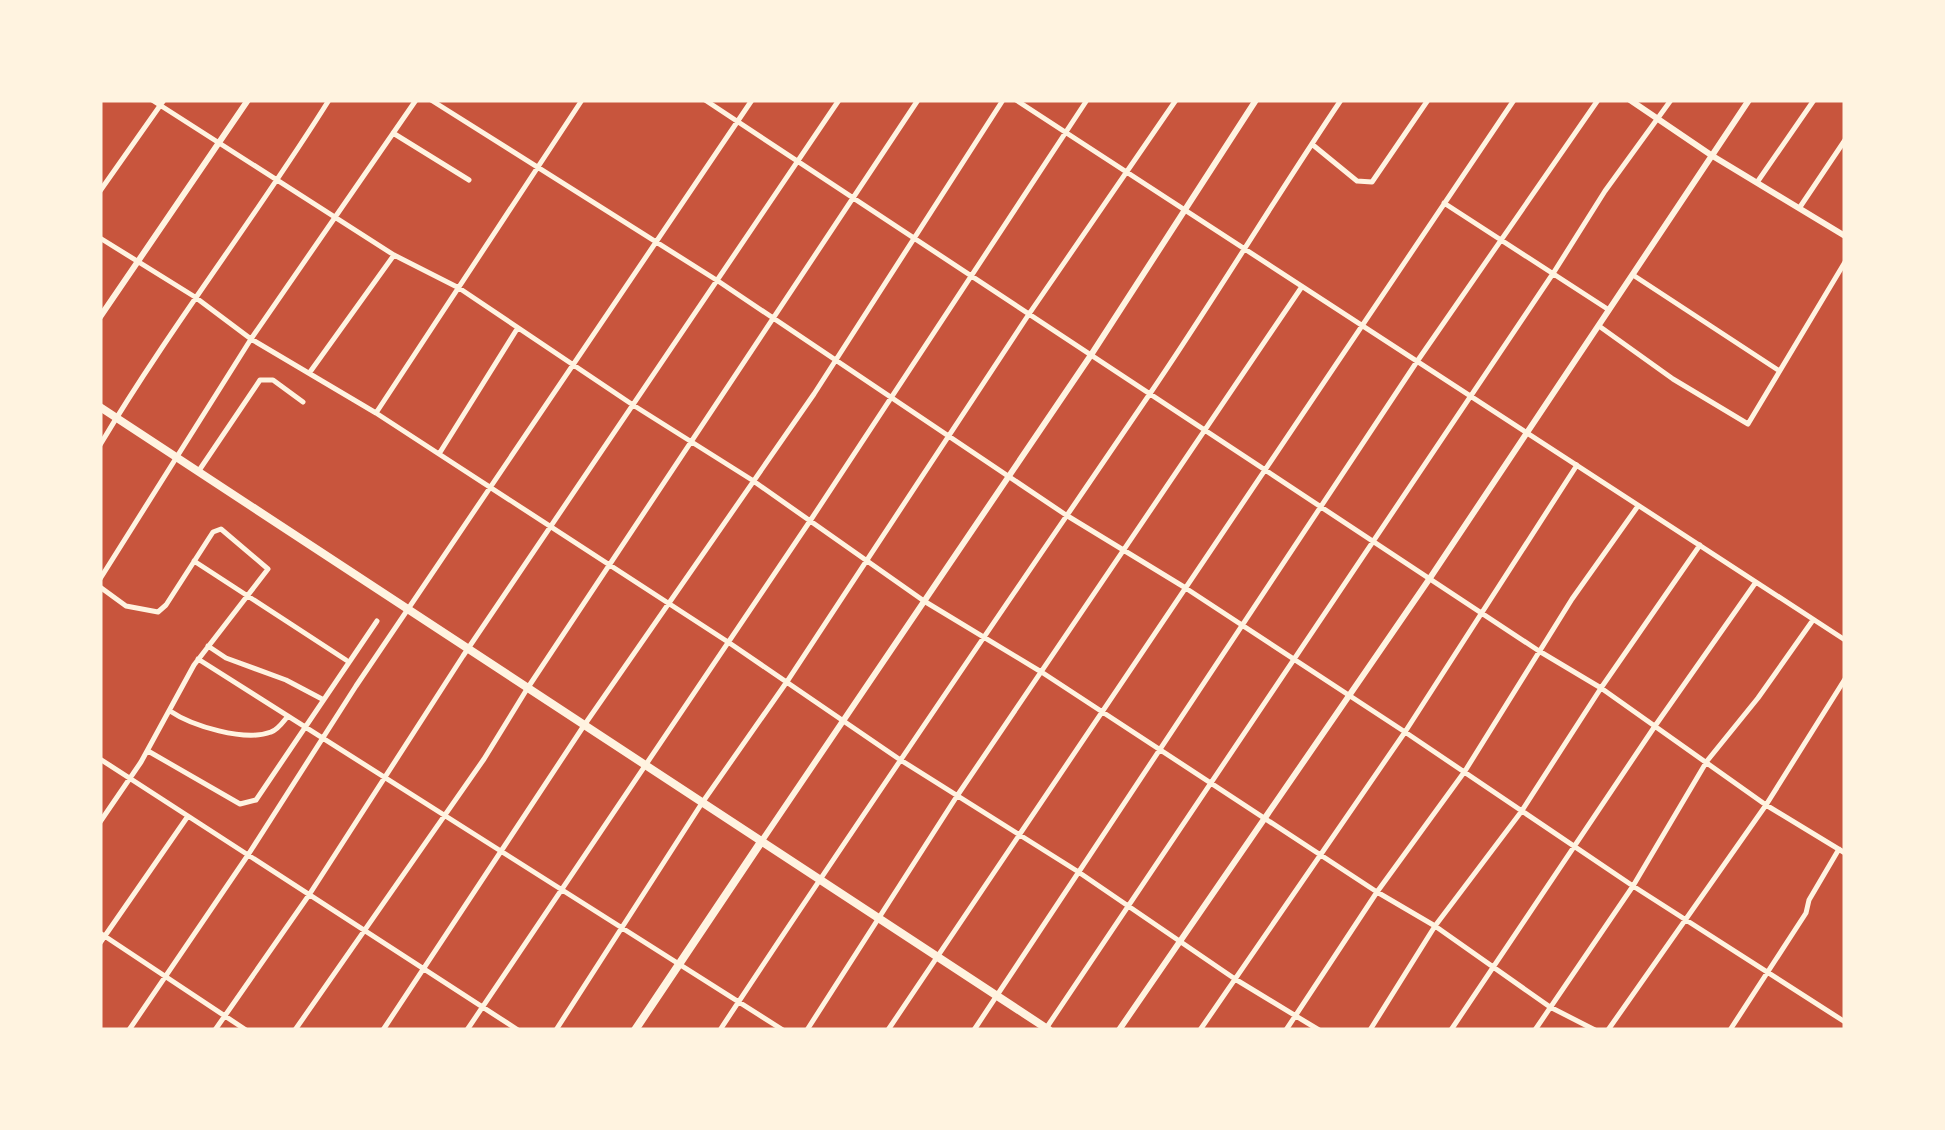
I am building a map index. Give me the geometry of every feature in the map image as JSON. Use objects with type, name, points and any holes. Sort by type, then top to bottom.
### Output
[{"type":"main road","points":[[100,407],[1047,1030]]},
{"type":"main road","points":[[635,1030],[760,842]]},
{"type":"street","points":[[152,100],[394,255],[458,288],[752,480],[924,600],[1267,817],[1550,1006],[1595,1030]]},
{"type":"street","points":[[100,318],[248,100]]},
{"type":"street","points":[[100,445],[194,297],[278,181],[330,100]]},
{"type":"street","points":[[100,822],[148,751],[198,659],[268,569],[221,529],[213,532],[158,612],[126,606],[100,583],[251,339],[416,100]]},
{"type":"street","points":[[431,100],[718,281],[1066,514],[1184,587],[1845,1022]]},
{"type":"street","points":[[376,412],[582,100]]},
{"type":"street","points":[[705,100],[1539,651],[1601,688],[1766,805],[1842,851],[1730,1030]]},
{"type":"street","points":[[129,1030],[752,100]]},
{"type":"street","points":[[215,1030],[839,100]]},
{"type":"street","points":[[295,1030],[484,759],[526,689],[918,100]]},
{"type":"street","points":[[383,1030],[836,361],[1004,100]]},
{"type":"street","points":[[1016,100],[1845,640]]},
{"type":"street","points":[[468,1030],[1087,100]]},
{"type":"street","points":[[556,1030],[702,803],[1176,100]]},
{"type":"street","points":[[760,842],[1091,355],[1256,100]]},
{"type":"street","points":[[720,1030],[899,759],[1149,395],[1341,100]]},
{"type":"street","points":[[1313,145],[1356,180],[1372,182],[1428,100]]},
{"type":"street","points":[[888,1030],[1514,100]]},
{"type":"street","points":[[974,1030],[1416,362],[1598,100]]},
{"type":"street","points":[[1630,100],[1711,155],[1845,236]]},
{"type":"street","points":[[1047,1030],[1554,272],[1604,191],[1670,100]]},
{"type":"street","points":[[1119,1030],[1430,578],[1748,100]]},
{"type":"street","points":[[1758,182],[1814,100]]},
{"type":"street","points":[[100,191],[162,103]]},
{"type":"street","points":[[393,132],[470,180]]},
{"type":"street","points":[[1800,206],[1845,140]]},
{"type":"street","points":[[1444,203],[1609,310]]},
{"type":"street","points":[[100,238],[194,297],[251,339],[376,412],[899,759],[1076,871],[1235,980],[1318,1030]]},
{"type":"street","points":[[310,372],[394,255]]},
{"type":"street","points":[[1599,326],[1748,424],[1845,262]]},
{"type":"street","points":[[1633,275],[1778,370]]},
{"type":"street","points":[[807,1030],[958,796],[1301,288]]},
{"type":"street","points":[[439,454],[517,329]]},
{"type":"street","points":[[198,472],[260,380],[273,380],[303,402]]},
{"type":"street","points":[[1200,1030],[1406,732],[1577,465]]},
{"type":"street","points":[[1286,1030],[1377,892],[1465,772],[1539,651],[1639,505]]},
{"type":"street","points":[[1370,1030],[1435,926],[1521,812],[1700,545]]},
{"type":"street","points":[[194,561],[347,661]]},
{"type":"street","points":[[1452,1030],[1756,582]]},
{"type":"street","points":[[1535,1030],[1633,886],[1707,761],[1813,620]]},
{"type":"street","points":[[148,751],[240,804],[256,800],[377,621]]},
{"type":"street","points":[[208,646],[226,658],[286,680],[323,699]]},
{"type":"street","points":[[198,659],[783,1030]]},
{"type":"street","points":[[1608,1030],[1766,805],[1845,679]]},
{"type":"street","points":[[170,712],[192,723],[242,734],[268,734],[288,716]]},
{"type":"street","points":[[100,759],[518,1030]]},
{"type":"street","points":[[100,943],[102,934],[188,816]]},
{"type":"street","points":[[102,934],[246,1030]]}]
